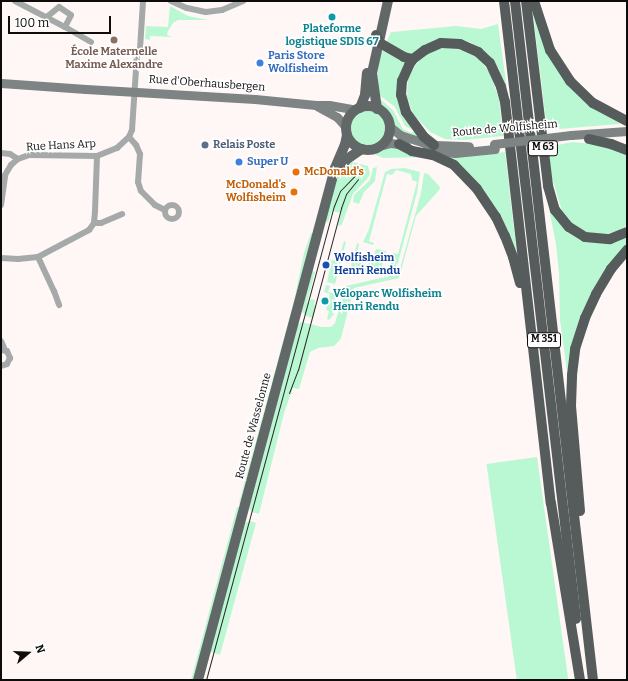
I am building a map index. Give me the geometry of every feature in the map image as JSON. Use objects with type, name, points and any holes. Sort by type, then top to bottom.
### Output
[{"type":"highway","name":"M 351","points":[[504,1],[583,680]]},
{"type":"highway","name":"M 351","points":[[515,1],[593,680]]},
{"type":"highway","name":"M 63","points":[[526,1],[548,186],[556,210],[569,227],[585,237],[610,239],[627,232]]},
{"type":"highway","points":[[534,1],[550,50],[570,81],[593,103],[627,121]]},
{"type":"highway","points":[[379,35],[404,57],[414,59]]},
{"type":"highway","points":[[434,145],[424,137],[413,124],[402,104],[402,81],[414,59],[424,50],[441,43],[460,44],[470,47],[487,60],[494,70],[505,102],[543,437],[560,564],[580,680]]},
{"type":"highway","name":"M 63","points":[[589,139],[627,150]]},
{"type":"highway","points":[[399,144],[412,151],[433,155],[454,165],[477,189],[496,217],[514,257],[523,296],[534,384],[543,437]]},
{"type":"highway","points":[[427,160],[441,164],[454,165]]},
{"type":"highway","points":[[586,622],[584,555],[571,390],[575,349],[588,309],[611,269],[627,250]]},
{"type":"highway","points":[[588,309],[627,256]]},
{"type":"main road","points":[[377,109],[372,73],[379,35],[388,1]]},
{"type":"main road","points":[[358,109],[369,106],[384,114],[389,126],[387,138],[382,145],[370,150],[362,149],[351,142],[346,131],[348,119],[358,109],[365,95],[368,64],[379,35]]},
{"type":"main road","name":"Rue d'Oberhausbergen","points":[[1,82],[86,90],[136,91],[255,98],[358,109]]},
{"type":"main road","name":"Rue d'Oberhausbergen","points":[[316,105],[337,117],[346,131]]},
{"type":"main road","name":"Route de Wolfisheim","points":[[389,126],[406,137],[434,145],[495,147]]},
{"type":"main road","name":"Route de Wasselonne","points":[[198,680],[338,159],[345,145],[346,131]]},
{"type":"main road","name":"Route de Wolfisheim","points":[[382,145],[391,142],[444,153],[627,131]]},
{"type":"main road","name":"Route de Wolfisheim","points":[[571,138],[589,139],[627,136]]},
{"type":"main road","points":[[333,179],[347,158],[362,149]]},
{"type":"street","points":[[16,1],[48,16],[91,42]]},
{"type":"street","points":[[144,1],[132,130],[129,137],[136,145],[140,154],[138,182],[141,191],[154,205],[165,210]]},
{"type":"street","points":[[170,1],[186,8],[206,12],[222,10],[242,1]]},
{"type":"street","points":[[48,16],[58,7],[70,16],[65,27]]},
{"type":"street","name":"Rue Hans Arp","points":[[1,205],[5,175],[11,165],[18,159],[29,155],[97,156],[117,148],[129,137]]},
{"type":"street","points":[[1,152],[10,154],[18,159]]},
{"type":"street","points":[[1,258],[18,259],[38,257],[89,230],[94,223],[97,156]]},
{"type":"street","points":[[94,223],[101,223],[122,214]]},
{"type":"street","points":[[38,257],[59,305]]},
{"type":"street","points":[[1,340],[3,350],[10,355],[10,360],[7,364],[1,366]]},
{"type":"green space","points":[[170,6],[188,16],[208,20],[178,20],[173,23],[168,31],[167,35],[172,37],[150,36],[150,40],[145,39],[146,26],[168,27]]},
{"type":"green space","points":[[533,13],[535,13],[582,99],[600,112],[620,122],[619,124],[547,130]]},
{"type":"green space","points":[[498,24],[508,97],[499,69],[489,55],[470,42],[455,39],[439,40],[400,74],[413,130],[405,126],[394,106],[379,95],[377,76],[380,56],[391,32],[456,26],[481,29]]},
{"type":"green space","points":[[437,49],[462,49],[478,58],[490,73],[499,99],[503,136],[464,140],[445,139],[430,132],[413,114],[407,97],[408,79],[412,70],[422,57]]},
{"type":"green space","points":[[380,99],[393,110],[403,129],[411,133],[416,131],[422,138],[407,135],[394,126],[390,115],[380,104]]},
{"type":"green space","points":[[371,111],[380,116],[384,121],[384,135],[380,140],[375,144],[365,145],[361,144],[352,135],[351,125],[352,121],[361,112]]},
{"type":"green space","points":[[572,142],[604,145],[621,151],[627,156],[627,225],[620,230],[604,235],[589,233],[574,225],[562,211],[551,175],[548,147]]},
{"type":"green space","points":[[393,146],[399,150],[432,157],[383,158],[374,154]]},
{"type":"green space","points":[[505,152],[517,256],[501,216],[485,194],[433,154],[463,156]]},
{"type":"green space","points":[[348,161],[368,166],[370,174],[353,194],[340,226],[338,225],[341,213],[332,211],[328,222],[325,221],[336,180]]},
{"type":"green space","points":[[377,167],[375,181],[364,192],[359,204],[353,202],[354,195],[370,180],[373,168]]},
{"type":"green space","points":[[405,168],[420,172],[417,193],[396,270],[391,272],[389,268],[393,253],[398,254],[417,182],[412,180],[411,174],[396,170],[392,175],[387,174],[369,241],[374,243],[373,245],[363,242],[369,229],[385,172],[391,169]]},
{"type":"green space","points":[[424,173],[428,174],[440,189],[416,216],[399,278],[354,288],[341,338],[334,346],[318,348],[310,352],[299,389],[293,388],[284,413],[259,514],[252,512],[249,508],[298,324],[301,322],[322,327],[331,327],[335,323],[346,286],[394,275],[399,272],[421,193]]},
{"type":"green space","points":[[551,208],[567,231],[627,236],[627,247],[606,272],[569,371],[567,372],[560,320],[559,273],[556,244],[549,209]]},
{"type":"green space","points":[[311,233],[315,233],[241,504],[239,503],[294,301],[304,253]]},
{"type":"green space","points":[[344,241],[346,242],[335,284],[327,282],[332,260],[338,261]]},
{"type":"green space","points":[[357,243],[359,244],[356,259],[363,265],[372,262],[376,249],[386,251],[381,269],[349,275]]},
{"type":"green space","points":[[312,271],[315,272],[307,303],[309,303],[311,299],[315,300],[314,305],[316,306],[313,318],[306,316],[302,311]]},
{"type":"green space","points":[[326,285],[330,286],[328,292],[335,294],[334,314],[329,320],[327,319],[329,311],[326,310],[330,294],[324,292]]},
{"type":"green space","points":[[537,457],[568,680],[517,680],[486,464]]},
{"type":"green space","points":[[237,507],[241,507],[194,680],[191,680]]},
{"type":"green space","points":[[250,521],[256,523],[220,655],[209,651],[245,523]]},
{"type":"tram line","points":[[206,680],[334,206],[340,191],[361,169]]},
{"type":"tram line","points":[[289,393],[298,370],[341,208],[346,194],[358,179]]},
{"type":"place","name":"Plateforme logistique SDIS 67","points":[[332,17]]},
{"type":"place","name":"École Maternelle Maxime Alexandre","points":[[114,40]]},
{"type":"place","name":"Paris Store Wolfisheim","points":[[260,63]]},
{"type":"place","name":"Relais Poste","points":[[205,145]]},
{"type":"place","name":"Super U","points":[[239,162]]},
{"type":"place","name":"McDonald's","points":[[296,172]]},
{"type":"place","name":"McDonald's Wolfisheim","points":[[294,192]]},
{"type":"place","name":"Wolfisheim Henri Rendu","points":[[326,265]]},
{"type":"place","name":"Véloparc Wolfisheim Henri Rendu","points":[[325,301]]}]
